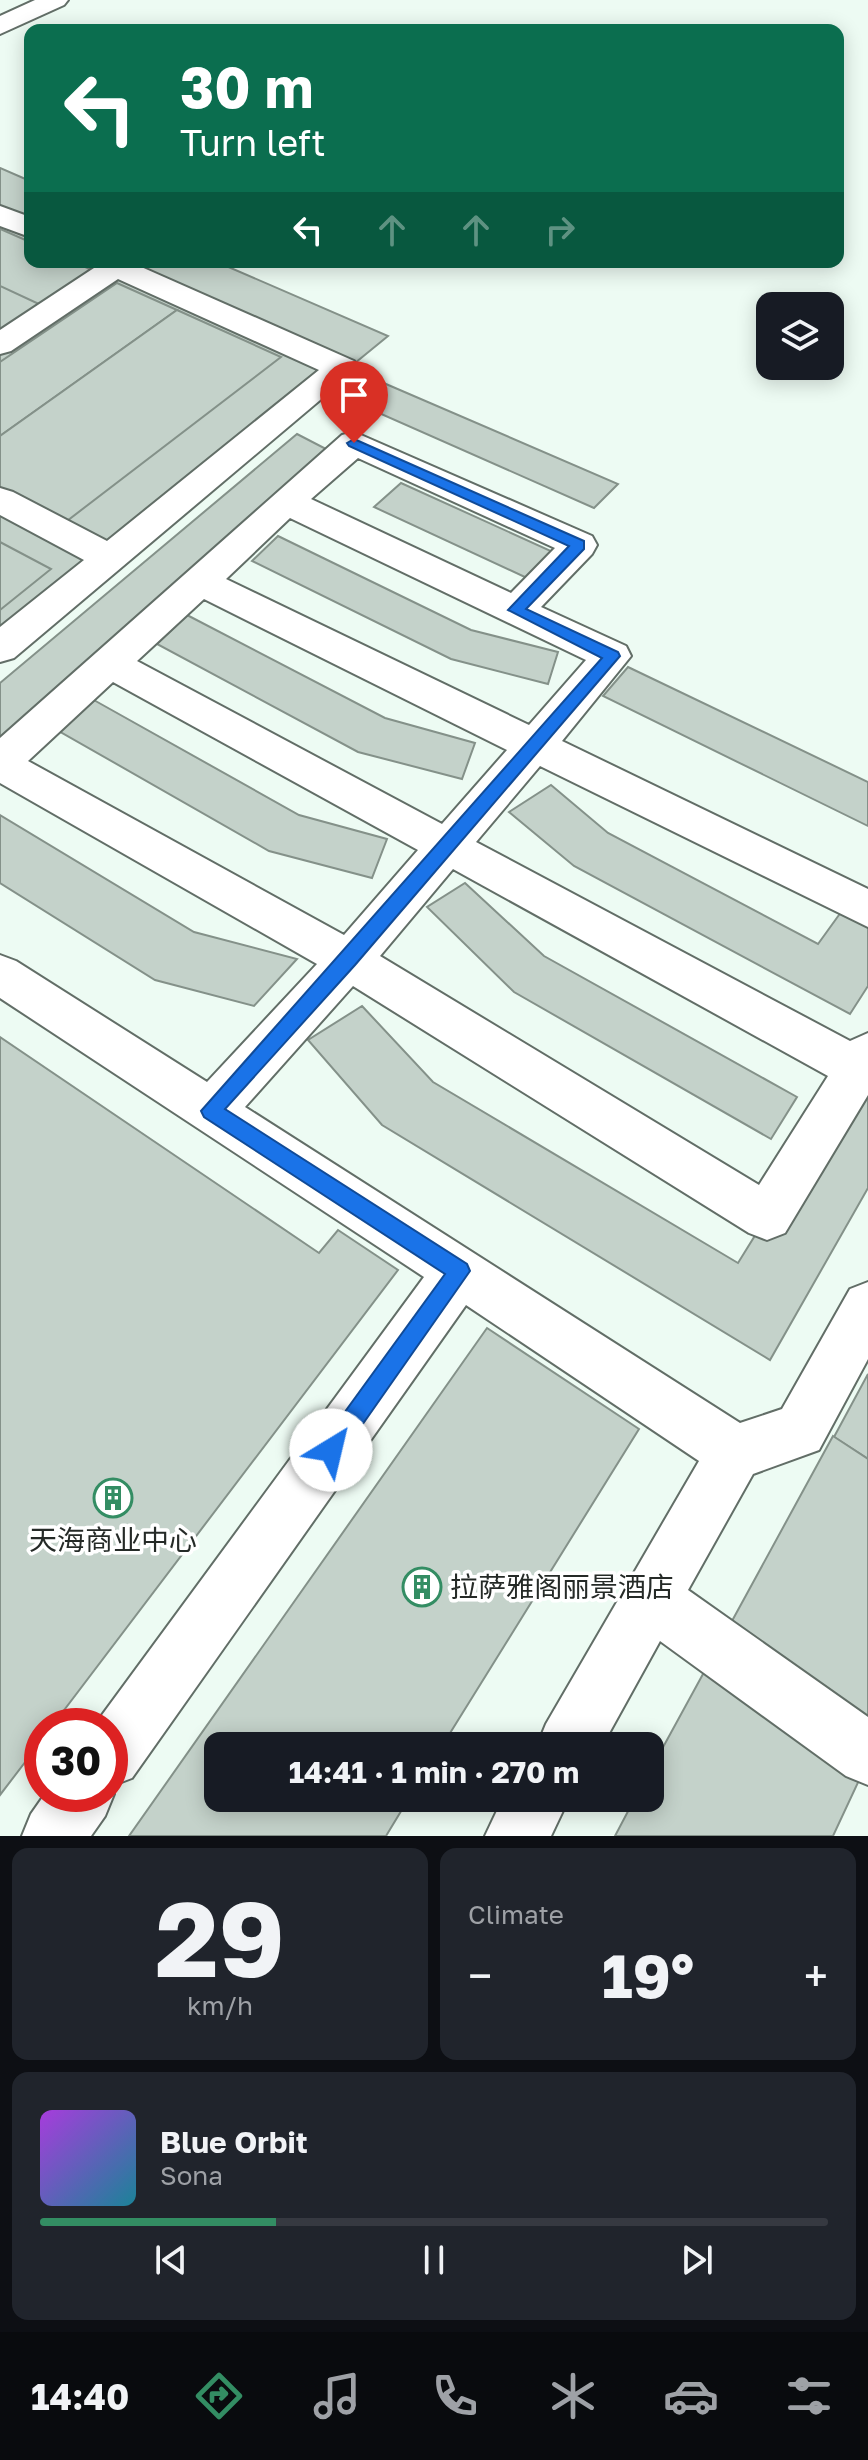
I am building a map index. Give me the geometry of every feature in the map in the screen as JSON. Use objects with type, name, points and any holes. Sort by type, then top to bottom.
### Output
[{"type":"street","points":[[0,26],[55,0]]},
{"type":"street","points":[[0,215],[24,225]]},
{"type":"street","points":[[0,344],[105,268]]},
{"type":"street","points":[[0,648],[342,368],[120,268]]},
{"type":"street","points":[[111,664],[447,847],[863,1061],[767,1217],[349,960],[0,763],[354,443],[579,545],[516,610]]},
{"type":"street","points":[[0,500],[110,558]]},
{"type":"street","points":[[211,1111],[349,960],[612,656],[286,502]]},
{"type":"street","points":[[200,582],[868,909]]},
{"type":"street","points":[[0,974],[735,1452]]},
{"type":"street","points":[[128,1731],[459,1271]]},
{"type":"street","points":[[576,1732],[735,1452],[800,1431],[868,1307]]},
{"type":"street","points":[[652,1600],[868,1754]]},
{"type":"street","points":[[53,1836],[70,1812]]},
{"type":"street","points":[[516,1836],[530,1812]]},
{"type":"building","points":[[0,168],[24,178],[24,268],[231,268],[388,336],[0,653]]},
{"type":"building","points":[[0,229],[24,239],[24,268],[92,270],[41,305],[0,286]]},
{"type":"building","points":[[117,283],[177,310],[0,436],[0,362]]},
{"type":"building","points":[[177,310],[281,357],[63,524],[0,491],[0,436]]},
{"type":"building","points":[[379,381],[618,484],[594,508],[354,402]]},
{"type":"building","points":[[297,434],[328,450],[0,746],[0,683]]},
{"type":"building","points":[[401,483],[553,552],[527,578],[374,507]]},
{"type":"building","points":[[278,536],[471,630],[558,652],[548,684],[451,659],[252,561]]},
{"type":"building","points":[[0,542],[51,569],[0,610]]},
{"type":"building","points":[[187,615],[385,718],[475,743],[462,779],[358,752],[157,644]]},
{"type":"building","points":[[628,667],[868,782],[868,826],[603,696]]},
{"type":"building","points":[[92,699],[299,815],[387,839],[372,878],[269,851],[57,730]]},
{"type":"building","points":[[551,785],[608,833],[818,944],[844,908],[868,921],[868,986],[850,1014],[574,866],[509,812]]},
{"type":"building","points":[[0,815],[194,932],[297,959],[254,1006],[155,980],[0,883]]},
{"type":"building","points":[[465,883],[544,956],[797,1097],[771,1139],[514,992],[427,907]]},
{"type":"building","points":[[362,1006],[433,1082],[738,1263],[868,1053],[868,1188],[770,1360],[382,1125],[308,1040]]},
{"type":"building","name":"天海商业中心","points":[[0,1037],[319,1253],[338,1230],[398,1270],[66,1708],[24,1708],[24,1764],[0,1795]]},
{"type":"building","name":"拉萨雅阁丽景酒店","points":[[487,1328],[639,1429],[451,1732],[204,1732],[204,1812],[401,1812],[386,1836],[129,1836]]},
{"type":"building","points":[[868,1374],[868,1459],[834,1437]]},
{"type":"building","points":[[833,1436],[868,1459],[868,1761],[833,1836],[615,1836],[628,1812],[664,1812],[664,1745]]},
{"type":"place","name":"天海商业中心","points":[[113,1498]]},
{"type":"place","name":"拉萨雅阁丽景酒店","points":[[422,1587]]},
{"type":"route","points":[[331,1450],[459,1271],[211,1111],[349,960],[612,656],[516,610],[579,545],[354,443]]}]
